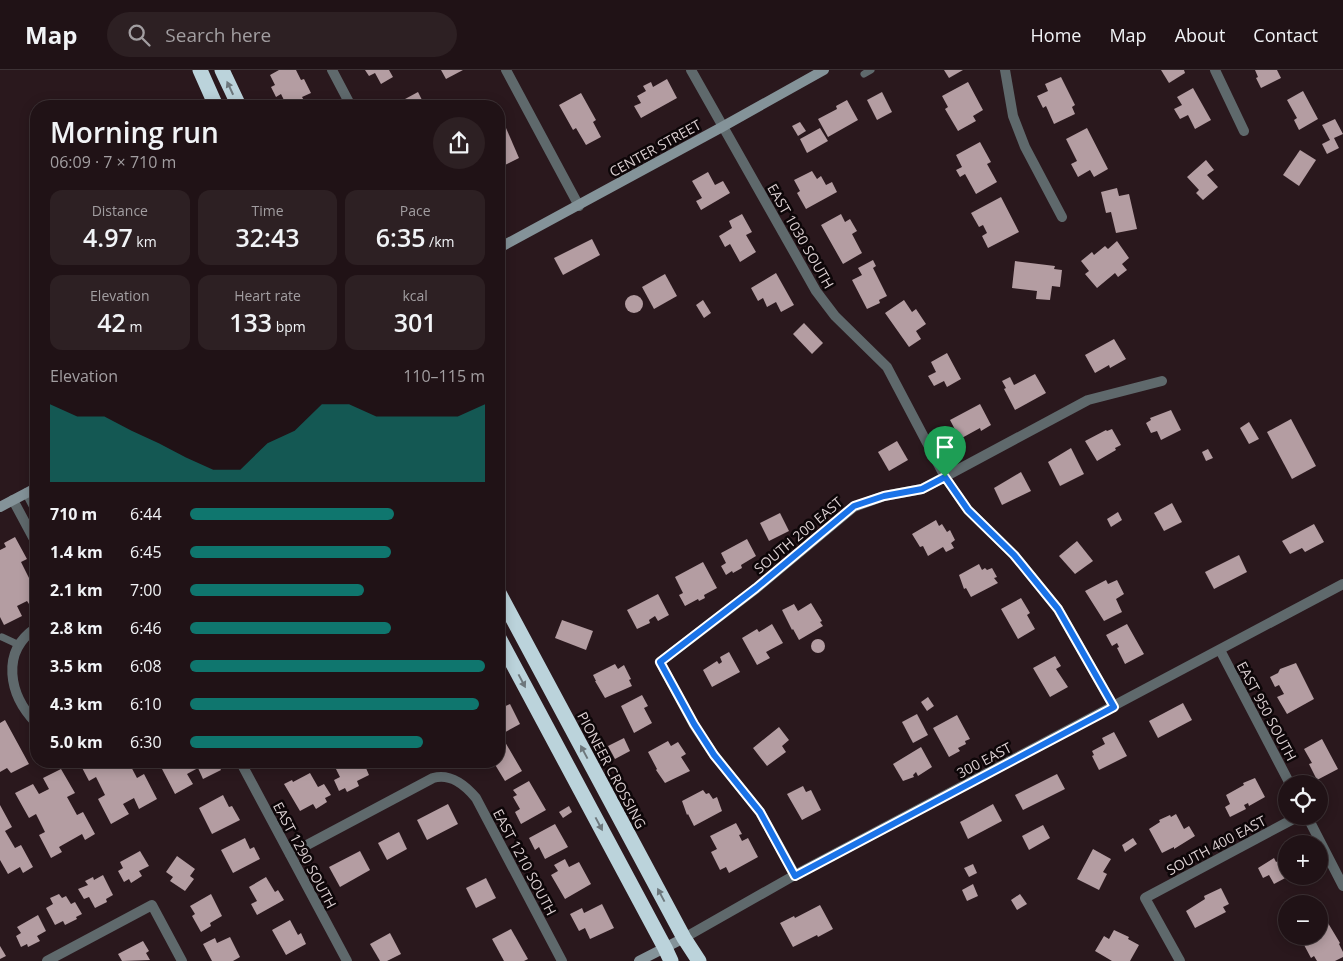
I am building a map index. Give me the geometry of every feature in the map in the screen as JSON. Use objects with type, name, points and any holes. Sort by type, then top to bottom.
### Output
[{"type":"highway","points":[[200,70],[213,100]]},
{"type":"highway","points":[[222,70],[236,100]]},
{"type":"highway","name":"PIONEER CROSSING","points":[[505,604],[684,938],[699,961]]},
{"type":"highway","points":[[505,649],[668,955]]},
{"type":"street","points":[[332,70],[348,100]]},
{"type":"street","points":[[506,70],[579,206]]},
{"type":"street","name":"EAST 1030 SOUTH","points":[[691,70],[816,291],[835,316],[887,367],[945,477],[968,510],[1014,555],[1058,609],[1114,707]]},
{"type":"street","name":"CENTER STREET","points":[[505,245],[579,206],[824,70]]},
{"type":"street","points":[[1005,70],[1014,116],[1025,147],[1062,217]]},
{"type":"street","points":[[1214,70],[1244,131]]},
{"type":"street","name":"SOUTH 200 EAST","points":[[795,876],[760,812],[714,755],[694,724],[660,662],[756,588],[854,506],[884,496],[922,489],[1088,400],[1162,381]]},
{"type":"street","points":[[0,507],[30,491]]},
{"type":"street","points":[[13,500],[30,532]]},
{"type":"street","name":"300 EAST","points":[[639,961],[668,955],[684,938],[795,876],[1343,584]]},
{"type":"street","points":[[30,632],[17,644],[11,656],[10,668],[12,683],[30,717]]},
{"type":"street","name":"EAST 950 SOUTH","points":[[1220,650],[1285,775]]},
{"type":"street","name":"EAST 1290 SOUTH","points":[[244,768],[347,961]]},
{"type":"street","name":"EAST 1210 SOUTH","points":[[290,854],[433,778],[446,777],[458,781],[468,788],[476,798],[562,961]]},
{"type":"street","name":"SOUTH 400 EAST","points":[[1180,961],[1145,898],[1282,825]]},
{"type":"street","points":[[1311,825],[1343,886]]},
{"type":"street","points":[[47,961],[152,905],[182,961]]},
{"type":"lane","points":[[2,637],[17,644]]},
{"type":"building","points":[[279,70],[296,70],[301,80],[304,79],[311,93],[302,97],[304,100],[284,100],[281,94],[276,97],[271,87],[275,85],[270,75]]},
{"type":"building","points":[[365,70],[389,70],[393,77],[381,84],[375,73],[369,76]]},
{"type":"building","points":[[441,70],[463,70],[446,79]]},
{"type":"building","points":[[944,70],[963,70],[949,78]]},
{"type":"building","points":[[1161,70],[1184,70],[1185,73],[1169,83]]},
{"type":"building","points":[[1255,70],[1277,70],[1281,78],[1261,88],[1256,78],[1258,77]]},
{"type":"building","points":[[1061,77],[1075,105],[1072,107],[1075,114],[1054,124],[1046,106],[1043,108],[1037,96],[1048,91],[1045,84]]},
{"type":"building","points":[[667,79],[677,98],[641,118],[634,106],[641,103],[637,96],[646,91],[643,86],[651,82],[653,87]]},
{"type":"building","points":[[968,82],[983,110],[973,116],[976,121],[958,131],[945,109],[948,107],[942,96]]},
{"type":"building","points":[[1193,88],[1211,120],[1195,129],[1188,115],[1180,119],[1174,109],[1182,105],[1177,97]]},
{"type":"building","points":[[1303,91],[1318,119],[1299,130],[1294,120],[1297,118],[1287,100]]},
{"type":"building","points":[[418,92],[422,100],[403,100]]},
{"type":"building","points":[[882,92],[892,112],[877,120],[867,100]]},
{"type":"building","points":[[581,93],[596,120],[593,122],[601,137],[586,145],[576,128],[573,130],[559,105]]},
{"type":"building","points":[[847,100],[858,120],[828,137],[818,119],[837,109],[836,106]]},
{"type":"building","points":[[1335,119],[1343,134],[1334,138],[1339,148],[1327,154],[1322,144],[1330,140],[1322,125]]},
{"type":"building","points":[[800,122],[806,131],[798,136],[792,126]]},
{"type":"building","points":[[505,128],[519,158],[505,165]]},
{"type":"building","points":[[820,128],[828,141],[807,153],[800,139]]},
{"type":"building","points":[[1087,128],[1108,169],[1094,177],[1090,170],[1078,177],[1071,164],[1077,161],[1066,139]]},
{"type":"building","points":[[980,142],[991,162],[987,164],[997,182],[976,194],[965,174],[960,177],[956,170],[962,167],[956,155]]},
{"type":"building","points":[[1300,150],[1316,160],[1299,186],[1283,175]]},
{"type":"building","points":[[1206,160],[1214,170],[1207,175],[1218,187],[1203,200],[1196,193],[1199,190],[1187,177]]},
{"type":"building","points":[[812,171],[817,179],[821,176],[826,185],[832,182],[837,192],[806,209],[797,193],[800,191],[794,180]]},
{"type":"building","points":[[708,172],[715,185],[723,181],[730,193],[701,210],[696,201],[702,198],[692,181]]},
{"type":"building","points":[[1117,188],[1119,196],[1129,194],[1137,229],[1116,233],[1111,212],[1106,213],[1101,192]]},
{"type":"building","points":[[1001,197],[1019,232],[988,248],[982,236],[987,233],[983,225],[979,227],[971,213]]},
{"type":"building","points":[[742,214],[752,232],[746,235],[756,252],[740,262],[730,244],[725,247],[719,236],[732,228],[729,221]]},
{"type":"building","points":[[841,214],[845,222],[850,219],[857,231],[852,234],[862,253],[843,264],[821,225]]},
{"type":"building","points":[[592,239],[600,255],[563,275],[554,258]]},
{"type":"building","points":[[1117,241],[1129,258],[1122,264],[1127,270],[1118,277],[1115,273],[1097,288],[1085,274],[1089,271],[1081,261],[1092,252],[1094,255],[1105,246],[1108,249]]},
{"type":"building","points":[[873,260],[876,266],[873,268],[887,296],[879,300],[880,303],[867,309],[852,280],[862,275],[858,268]]},
{"type":"building","points":[[1015,261],[1055,266],[1054,269],[1062,270],[1060,287],[1052,286],[1050,300],[1036,299],[1037,291],[1012,288]]},
{"type":"building","points":[[776,273],[794,305],[781,312],[776,302],[767,307],[763,298],[758,301],[751,288]]},
{"type":"building","points":[[665,274],[677,296],[654,309],[642,287]]},
{"type":"building","points":[[630,295],[638,295],[643,300],[641,311],[630,313],[625,308],[625,300]]},
{"type":"building","points":[[703,300],[711,313],[704,318],[696,305]]},
{"type":"building","points":[[904,300],[912,312],[916,309],[926,324],[916,331],[921,339],[909,347],[885,313]]},
{"type":"building","points":[[804,323],[823,343],[812,354],[793,334]]},
{"type":"building","points":[[1114,339],[1126,359],[1110,368],[1109,365],[1095,373],[1085,355]]},
{"type":"building","points":[[947,353],[961,379],[947,387],[944,381],[934,386],[928,376],[936,372],[931,362]]},
{"type":"building","points":[[1035,374],[1046,393],[1015,410],[1002,381],[1010,377],[1014,385]]},
{"type":"building","points":[[980,404],[991,425],[981,431],[980,428],[960,439],[950,420]]},
{"type":"building","points":[[1171,410],[1181,430],[1161,440],[1157,431],[1151,433],[1146,423],[1151,420],[1150,418]]},
{"type":"building","points":[[1291,419],[1316,466],[1292,479],[1267,432]]},
{"type":"building","points":[[1249,422],[1259,439],[1249,444],[1240,428]]},
{"type":"building","points":[[1112,429],[1121,445],[1097,461],[1085,441],[1106,430]]},
{"type":"building","points":[[897,441],[908,460],[889,471],[878,452]]},
{"type":"building","points":[[1071,448],[1084,474],[1060,486],[1048,462]]},
{"type":"building","points":[[1208,449],[1213,458],[1206,461],[1202,452]]},
{"type":"building","points":[[1021,472],[1031,491],[1002,505],[994,488]]},
{"type":"building","points":[[1172,503],[1182,522],[1164,531],[1154,513]]},
{"type":"building","points":[[1118,512],[1122,520],[1111,527],[1107,519]]},
{"type":"building","points":[[780,513],[789,531],[769,541],[760,523]]},
{"type":"building","points":[[936,520],[939,526],[942,524],[947,532],[950,530],[955,540],[951,543],[954,548],[946,552],[943,547],[928,556],[923,546],[920,547],[912,534]]},
{"type":"building","points":[[1314,524],[1324,542],[1305,552],[1302,548],[1290,554],[1282,541]]},
{"type":"building","points":[[15,537],[27,559],[21,562],[30,580],[30,606],[27,601],[17,606],[22,616],[4,625],[0,617],[0,550],[6,547],[4,543]]},
{"type":"building","points":[[747,539],[756,556],[741,565],[742,568],[726,575],[721,566],[726,563],[721,553]]},
{"type":"building","points":[[1077,541],[1093,561],[1075,574],[1059,556]]},
{"type":"building","points":[[1239,555],[1247,572],[1214,589],[1205,572]]},
{"type":"building","points":[[703,562],[717,588],[704,595],[705,598],[699,601],[698,599],[685,606],[679,595],[683,593],[675,577]]},
{"type":"building","points":[[979,564],[982,570],[992,568],[997,577],[994,578],[998,583],[971,597],[966,588],[964,589],[959,575]]},
{"type":"building","points":[[1106,580],[1108,584],[1117,580],[1124,594],[1116,599],[1122,612],[1104,621],[1085,591]]},
{"type":"building","points":[[658,594],[669,615],[658,621],[655,616],[649,620],[650,623],[637,629],[627,610]]},
{"type":"building","points":[[1021,598],[1030,613],[1027,615],[1035,629],[1018,639],[1001,609]]},
{"type":"building","points":[[811,603],[823,626],[799,640],[782,610],[794,604],[798,611]]},
{"type":"building","points":[[562,620],[593,631],[586,650],[555,638]]},
{"type":"building","points":[[772,624],[783,643],[766,652],[770,658],[757,665],[742,638],[757,629],[759,632]]},
{"type":"building","points":[[1127,624],[1144,654],[1125,664],[1117,648],[1119,647],[1117,643],[1112,646],[1106,635]]},
{"type":"building","points":[[815,639],[821,639],[825,646],[821,653],[815,653],[811,649],[811,643]]},
{"type":"building","points":[[729,652],[740,672],[712,687],[703,670],[717,661],[719,664],[722,662],[720,657]]},
{"type":"building","points":[[1055,656],[1061,666],[1056,669],[1068,687],[1050,697],[1033,668]]},
{"type":"building","points":[[1296,663],[1314,699],[1287,714],[1277,697],[1284,694],[1279,685],[1275,687],[1270,677],[1278,673],[1280,669]]},
{"type":"building","points":[[615,664],[618,669],[624,665],[631,679],[629,680],[632,686],[605,698],[593,675]]},
{"type":"building","points":[[642,695],[648,706],[644,708],[652,723],[634,733],[621,706]]},
{"type":"building","points":[[928,697],[934,706],[927,711],[921,702]]},
{"type":"building","points":[[1183,703],[1192,720],[1158,738],[1149,721]]},
{"type":"building","points":[[510,704],[520,724],[505,732],[505,706]]},
{"type":"building","points":[[917,714],[928,735],[913,743],[902,722]]},
{"type":"building","points":[[957,715],[970,739],[965,741],[966,744],[958,748],[960,751],[949,757],[933,728]]},
{"type":"building","points":[[5,720],[29,764],[11,773],[7,768],[0,772],[0,723]]},
{"type":"building","points":[[779,727],[789,740],[782,746],[786,752],[767,766],[753,748]]},
{"type":"building","points":[[1114,732],[1127,756],[1099,770],[1092,756],[1094,755],[1092,751],[1105,744],[1102,738]]},
{"type":"building","points":[[624,738],[630,751],[615,759],[608,746]]},
{"type":"building","points":[[1322,739],[1338,769],[1327,775],[1314,775],[1309,764],[1312,763],[1304,749]]},
{"type":"building","points":[[668,741],[671,746],[678,742],[686,754],[681,757],[690,771],[665,783],[656,770],[648,752]]},
{"type":"building","points":[[505,742],[522,771],[505,781],[497,768],[505,768]]},
{"type":"building","points":[[921,747],[932,767],[918,776],[916,772],[913,775],[914,777],[903,781],[893,764]]},
{"type":"building","points":[[82,768],[132,768],[137,778],[144,774],[157,799],[139,809],[134,798],[123,804],[129,814],[111,824],[98,799],[105,795],[96,777],[89,781]]},
{"type":"building","points":[[198,768],[187,774],[193,784],[175,794],[162,769]]},
{"type":"building","points":[[198,768],[220,768],[221,770],[203,779]]},
{"type":"building","points":[[336,768],[366,768],[369,775],[357,781],[359,786],[347,792],[345,788],[339,791],[334,780],[340,777]]},
{"type":"building","points":[[61,769],[75,793],[67,797],[77,815],[83,812],[95,834],[85,840],[82,834],[59,847],[62,852],[51,858],[39,835],[45,832],[36,814],[29,818],[15,793],[33,784],[39,794],[49,789],[43,778]]},
{"type":"building","points":[[310,773],[318,787],[324,784],[331,795],[325,798],[327,802],[316,809],[313,804],[300,811],[284,784],[292,780],[293,782]]},
{"type":"building","points":[[1057,774],[1065,789],[1023,810],[1015,795]]},
{"type":"building","points":[[1255,778],[1265,797],[1249,806],[1248,803],[1244,805],[1246,809],[1230,817],[1225,807],[1230,804],[1226,795],[1244,785],[1243,783]]},
{"type":"building","points":[[529,781],[546,810],[521,824],[515,812],[520,809],[513,797],[517,795],[513,790]]},
{"type":"building","points":[[803,786],[806,792],[811,790],[821,810],[802,820],[787,794]]},
{"type":"building","points":[[703,790],[706,794],[709,793],[713,799],[717,797],[722,811],[694,826],[687,815],[682,801]]},
{"type":"building","points":[[223,795],[229,807],[232,806],[240,820],[212,834],[199,808]]},
{"type":"building","points":[[448,804],[458,824],[427,840],[417,820]]},
{"type":"building","points":[[993,804],[1002,821],[968,839],[960,822]]},
{"type":"building","points":[[0,805],[12,827],[5,831],[15,848],[21,845],[33,867],[23,873],[20,867],[8,874],[0,860]]},
{"type":"building","points":[[569,806],[572,812],[563,818],[559,812]]},
{"type":"building","points":[[1176,814],[1184,829],[1189,826],[1195,836],[1174,849],[1174,847],[1162,853],[1149,829],[1160,822],[1159,820]]},
{"type":"building","points":[[736,823],[742,834],[739,835],[742,841],[748,838],[758,857],[729,873],[726,867],[720,870],[711,852],[717,849],[710,836]]},
{"type":"building","points":[[555,824],[568,847],[545,859],[539,847],[535,850],[529,838]]},
{"type":"building","points":[[1043,825],[1050,838],[1029,850],[1022,836]]},
{"type":"building","points":[[399,832],[407,849],[387,860],[378,843]]},
{"type":"building","points":[[245,838],[250,849],[254,847],[260,859],[233,873],[221,850]]},
{"type":"building","points":[[1133,838],[1137,844],[1125,852],[1122,845]]},
{"type":"building","points":[[1093,849],[1111,859],[1103,872],[1107,874],[1099,890],[1077,879]]},
{"type":"building","points":[[140,851],[149,866],[139,871],[142,876],[131,883],[129,879],[124,882],[118,871],[123,868],[120,862]]},
{"type":"building","points":[[360,851],[370,870],[340,887],[329,867]]},
{"type":"building","points":[[177,856],[195,869],[190,876],[194,879],[185,891],[170,881],[173,877],[166,872]]},
{"type":"building","points":[[1274,858],[1276,862],[1278,861],[1278,882],[1274,884],[1269,875],[1263,878],[1258,868]]},
{"type":"building","points":[[565,859],[569,867],[579,862],[591,884],[565,899],[551,875],[558,871],[554,865]]},
{"type":"building","points":[[973,864],[977,873],[969,877],[964,868]]},
{"type":"building","points":[[103,875],[113,895],[106,899],[107,902],[95,908],[89,897],[84,899],[78,889],[88,885],[85,881],[93,877],[94,880]]},
{"type":"building","points":[[266,877],[275,892],[278,890],[284,900],[257,915],[251,904],[257,901],[249,887]]},
{"type":"building","points":[[486,878],[496,898],[476,908],[466,888]]},
{"type":"building","points":[[973,884],[978,896],[967,901],[962,890]]},
{"type":"building","points":[[1221,888],[1229,904],[1223,907],[1226,912],[1195,928],[1186,911],[1205,899],[1204,896]]},
{"type":"building","points":[[59,894],[62,898],[66,896],[71,904],[75,902],[82,914],[65,925],[63,921],[55,925],[46,908],[53,904],[50,898]]},
{"type":"building","points":[[211,894],[222,916],[210,923],[211,926],[201,932],[192,916],[195,914],[190,906]]},
{"type":"building","points":[[1020,894],[1027,904],[1017,910],[1011,900]]},
{"type":"building","points":[[602,904],[614,928],[590,939],[585,928],[579,931],[570,914],[582,908],[584,913]]},
{"type":"building","points":[[820,905],[833,929],[793,947],[780,923],[794,916],[795,918]]},
{"type":"building","points":[[38,915],[46,931],[37,936],[40,941],[28,947],[27,944],[21,947],[16,936],[21,933],[17,927]]},
{"type":"building","points":[[290,920],[298,935],[301,933],[306,944],[286,955],[272,930]]},
{"type":"building","points":[[1328,923],[1340,943],[1343,957],[1335,961],[1317,961],[1314,956],[1311,958],[1304,945],[1328,945]]},
{"type":"building","points":[[511,929],[528,959],[524,961],[504,961],[492,939]]},
{"type":"building","points":[[1114,930],[1129,937],[1128,939],[1139,945],[1130,961],[1112,961],[1095,951],[1104,936],[1109,939]]},
{"type":"building","points":[[390,933],[401,954],[387,961],[380,961],[370,944]]},
{"type":"building","points":[[230,937],[240,957],[233,961],[212,961],[203,944],[215,938],[217,943]]},
{"type":"building","points":[[143,941],[149,951],[146,953],[150,960],[122,961],[118,954]]},
{"type":"building","points":[[0,946],[6,956],[0,959]]},
{"type":"route","points":[[945,477],[968,510],[1014,555],[1058,609],[1114,707],[795,876],[760,812],[714,755],[694,724],[660,662],[756,588],[854,506],[884,496],[922,489],[945,477]]}]
